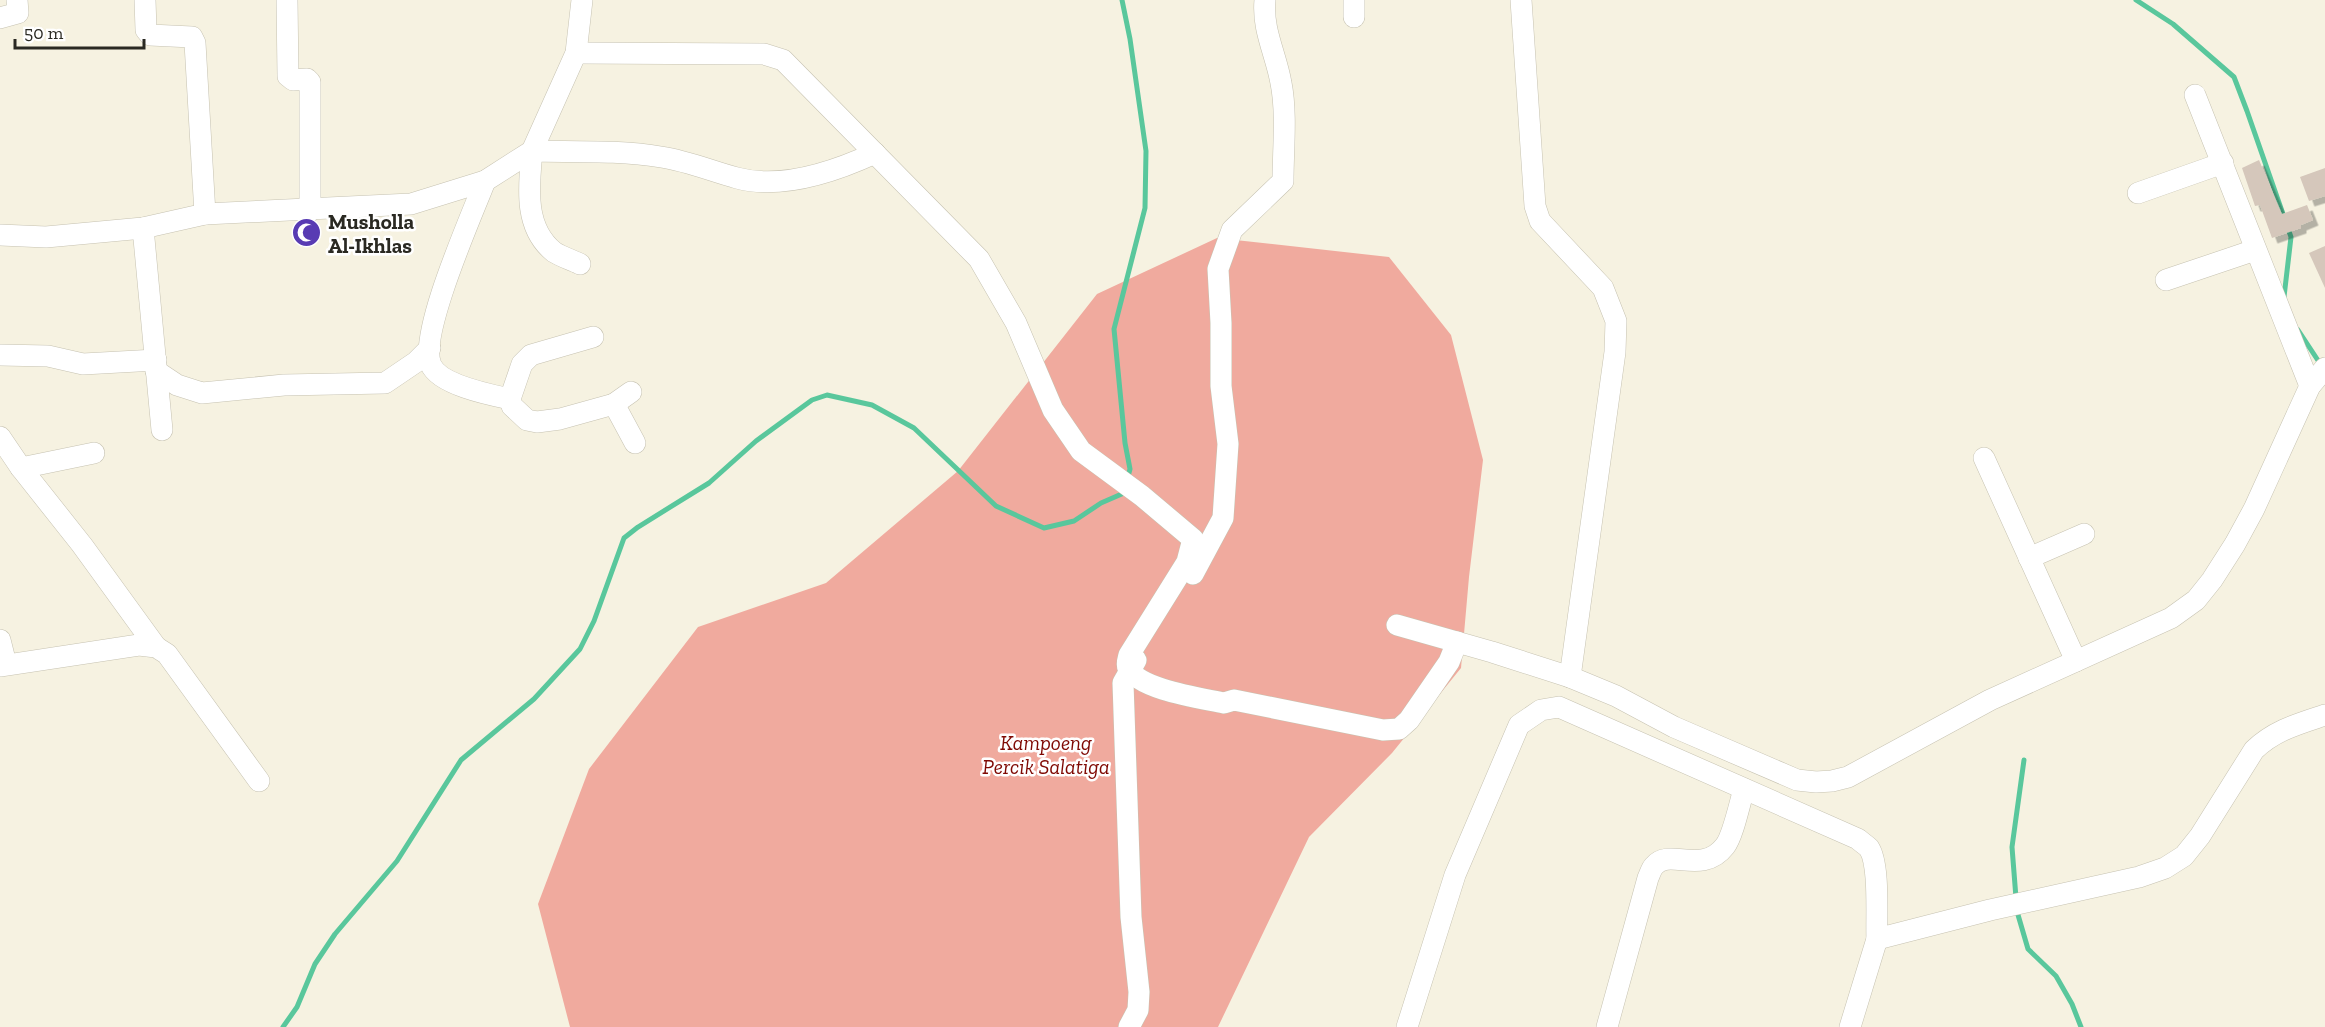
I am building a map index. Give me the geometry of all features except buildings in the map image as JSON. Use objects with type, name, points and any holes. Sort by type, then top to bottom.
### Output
[{"type":"street","points":[[0,18],[18,13],[17,0]]},
{"type":"street","points":[[145,0],[146,30],[150,35],[192,37],[195,43],[205,214]]},
{"type":"street","points":[[287,0],[288,76],[293,81],[307,79],[310,82],[310,211]]},
{"type":"street","points":[[580,264],[554,251],[541,236],[534,222],[529,198],[532,151],[576,53],[582,0]]},
{"type":"street","points":[[1129,1027],[1138,1011],[1139,992],[1131,917],[1123,683],[1129,670],[1170,614],[1223,518],[1228,444],[1221,386],[1218,268],[1232,230],[1283,181],[1283,95],[1280,75],[1267,32],[1265,0]]},
{"type":"street","points":[[1521,0],[1535,206],[1540,221],[1603,288],[1616,321],[1615,352],[1570,677]]},
{"type":"street","points":[[576,53],[764,54],[783,60],[980,259],[1016,323],[1053,410],[1081,451],[1142,495],[1193,539],[1186,562],[1129,655],[1127,665],[1129,670],[1146,684],[1224,703],[1234,700],[1383,730],[1400,729],[1438,679],[1449,662],[1457,642]]},
{"type":"street","points":[[1396,625],[1570,677],[1616,696],[1674,727],[1797,780],[1832,782],[1848,777],[1990,700],[2170,618],[2196,600],[2223,562],[2254,510],[2317,377],[2255,250],[2195,95]]},
{"type":"street","points":[[0,235],[46,237],[143,228],[205,214],[310,211],[411,204],[485,181],[532,151],[659,156],[682,160],[739,179],[766,182],[808,177],[839,168],[875,153]]},
{"type":"street","points":[[2138,193],[2223,163]]},
{"type":"street","points":[[485,181],[435,312],[430,348],[431,366],[441,376],[478,393],[510,399]]},
{"type":"street","points":[[143,228],[162,430]]},
{"type":"street","points":[[2166,280],[2255,250]]},
{"type":"street","points":[[593,337],[531,355],[522,364],[510,399],[512,406],[527,420],[537,422],[560,419],[623,398],[635,442]]},
{"type":"street","points":[[0,355],[48,356],[83,364],[156,365],[177,386],[202,393],[284,385],[385,383],[416,362],[430,348]]},
{"type":"street","points":[[0,437],[156,647],[167,654],[259,781]]},
{"type":"street","points":[[21,468],[94,453]]},
{"type":"street","points":[[1984,458],[2076,661]]},
{"type":"street","points":[[2029,558],[2084,534]]},
{"type":"street","points":[[0,640],[3,665],[139,645],[156,647]]},
{"type":"street","points":[[1407,1027],[1455,875],[1519,725],[1541,710],[1559,707],[1858,839],[1869,848],[1876,881],[1877,939],[1850,1027]]},
{"type":"street","points":[[1877,939],[2044,897],[2139,877],[2165,868],[2184,856],[2200,836],[2254,750],[2278,732],[2325,715]]},
{"type":"street","points":[[1607,1027],[1647,878],[1655,865],[1664,858],[1698,862],[1715,856],[1727,844],[1744,789]]},
{"type":"green space","name":"Kampoeng Percik Salatiga","points":[[1217,238],[1389,257],[1451,335],[1483,460],[1461,668],[1392,753],[1309,837],[1218,1027],[570,1027],[538,904],[589,769],[698,627],[826,583],[958,471],[1097,294]]},
{"type":"waterway","points":[[1122,0],[1146,151],[1145,208],[1114,329],[1125,443],[1130,469],[1127,480]]},
{"type":"waterway","points":[[2136,0],[2173,24],[2234,77],[2291,237],[2284,297]]},
{"type":"waterway","points":[[2298,330],[2321,365]]},
{"type":"waterway","points":[[283,1027],[297,1007],[315,964],[335,934],[397,861],[461,760],[534,699],[580,649],[594,621],[624,538],[709,483],[756,441],[812,400],[827,395],[872,405],[914,428],[996,506],[1044,528],[1074,521],[1101,503],[1124,493],[1125,489]]},
{"type":"waterway","points":[[2016,898],[2012,847],[2024,760]]},
{"type":"waterway","points":[[2016,908],[2028,949],[2056,976],[2072,1004],[2081,1027]]},
{"type":"place","name":"Musholla Al-Ikhlas","points":[[307,233]]}]
